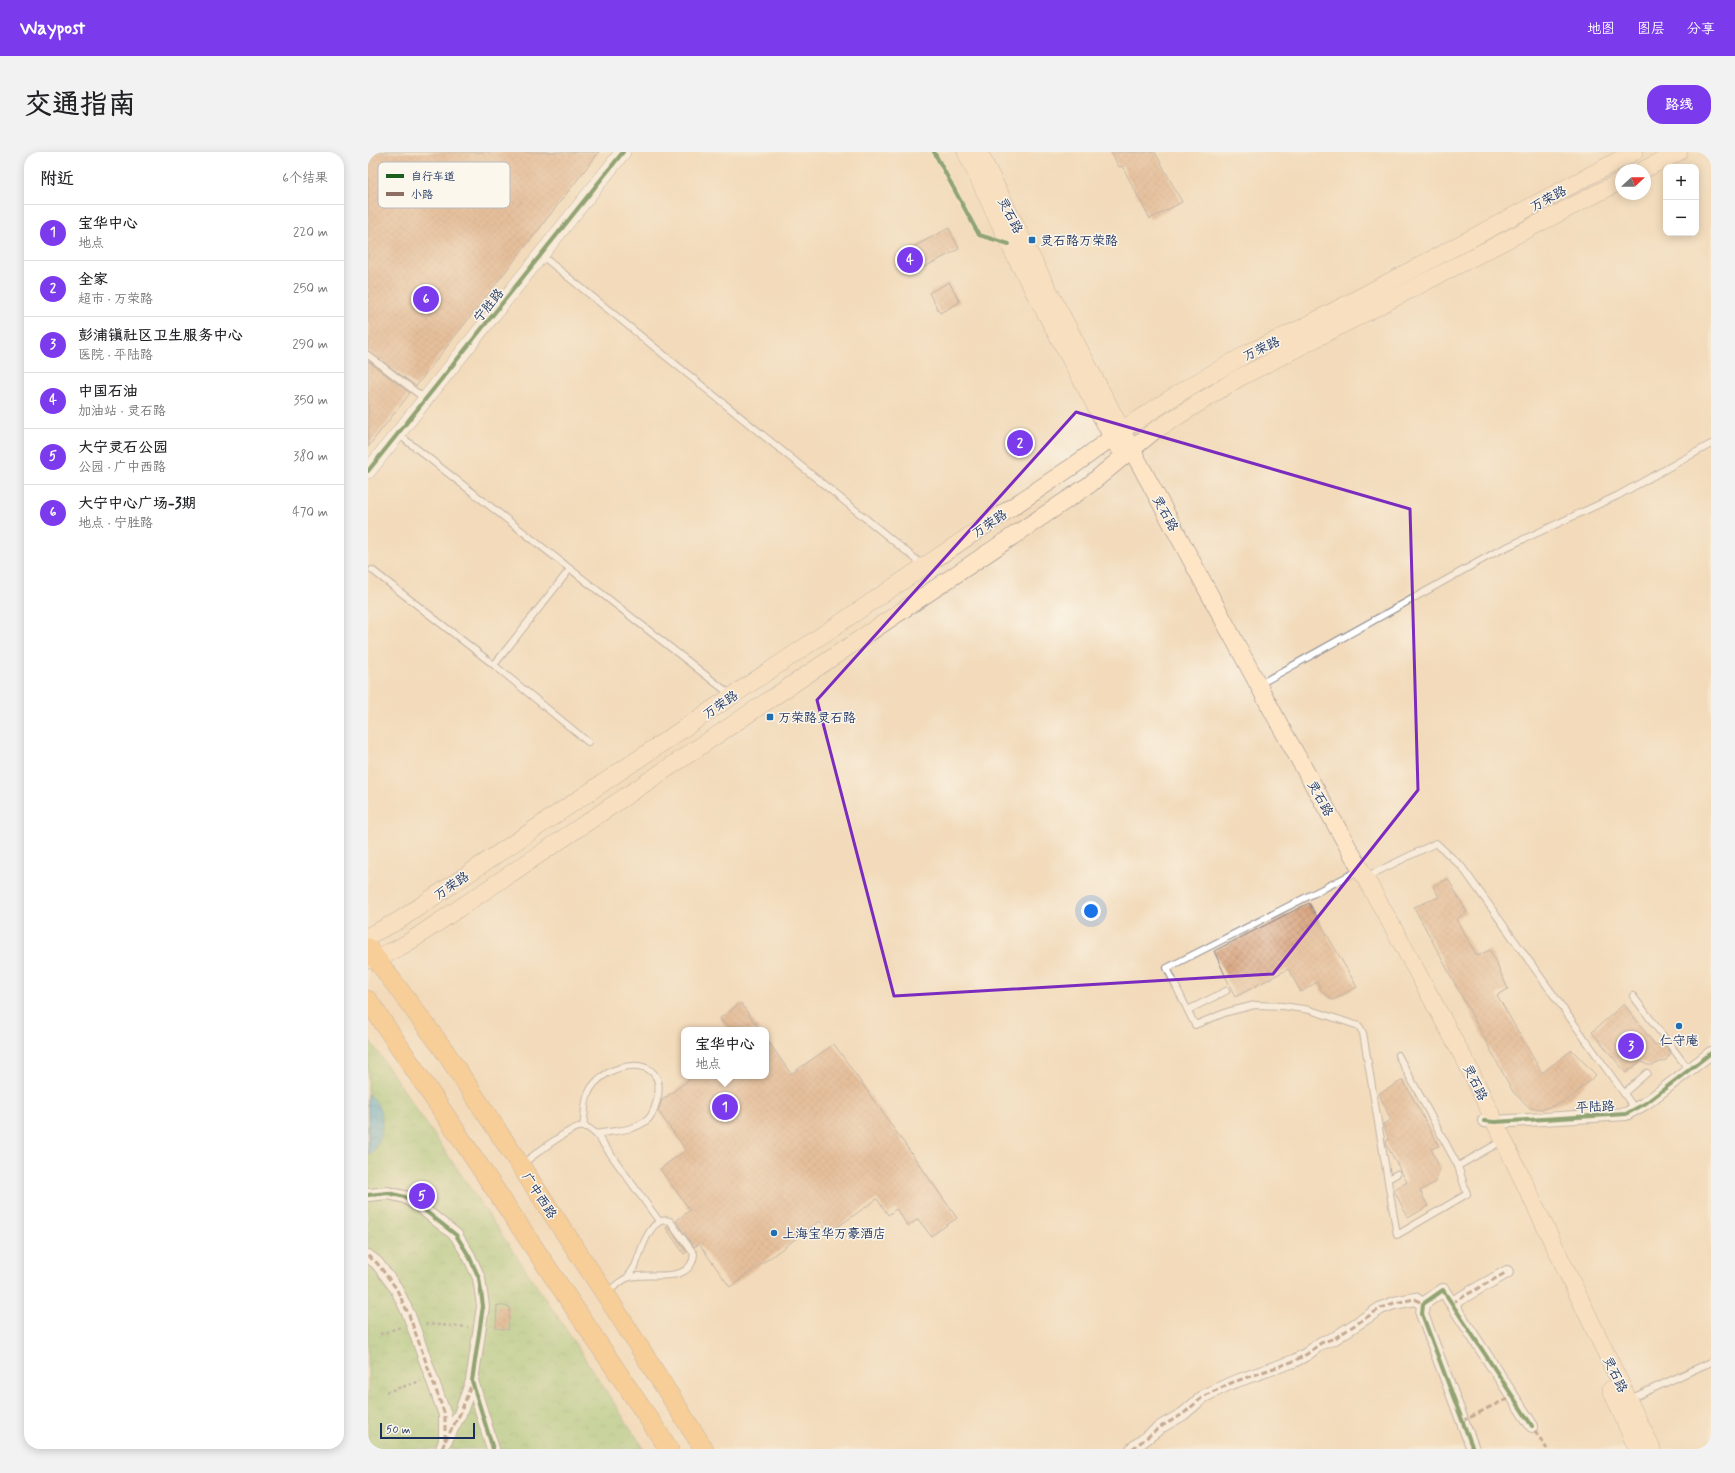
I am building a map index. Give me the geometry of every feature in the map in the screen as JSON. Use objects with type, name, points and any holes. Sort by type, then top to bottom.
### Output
[{"type":"main road","name":"灵石路","points":[[966,152],[1016,260],[1117,434],[1359,875]]},
{"type":"main road","name":"灵石路","points":[[979,152],[1117,434]]},
{"type":"main road","name":"万荣路","points":[[368,936],[398,922],[1187,388],[1250,352],[1302,328],[1634,152]]},
{"type":"main road","points":[[1651,166],[1679,152]]},
{"type":"main road","name":"万荣路","points":[[371,955],[395,950],[419,936],[1082,489],[1127,452],[1166,423],[1243,376],[1615,185]]},
{"type":"main road","name":"灵石路","points":[[1127,452],[1258,684],[1489,1121],[1652,1449]]},
{"type":"main road","name":"广中西路","points":[[371,955],[444,1050],[605,1294],[704,1449]]},
{"type":"main road","points":[[368,1000],[669,1449]]},
{"type":"main road","name":"灵石路","points":[[1489,1121],[1495,1145],[1601,1367],[1637,1449]]},
{"type":"street","name":"宁胜路","points":[[368,470],[623,152]]},
{"type":"street","name":"平陆路","points":[[1489,1121],[1626,1114],[1646,1103],[1711,1054]]},
{"type":"street","points":[[368,1195],[388,1193],[406,1197],[419,1206],[456,1235],[469,1256],[479,1278],[483,1306],[472,1381],[460,1414],[443,1445]]},
{"type":"street","points":[[368,1256],[377,1263],[396,1288],[412,1323],[444,1415],[443,1445]]},
{"type":"street","points":[[1452,1303],[1508,1272]]},
{"type":"street","points":[[1473,1449],[1422,1314],[1423,1304],[1443,1290],[1532,1426]]},
{"type":"street","points":[[1132,1449],[1147,1437],[1182,1414],[1204,1396],[1231,1383],[1294,1361],[1307,1354],[1321,1343],[1335,1338],[1381,1308],[1394,1303],[1415,1299],[1423,1304]]},
{"type":"street","points":[[472,1381],[493,1449]]},
{"type":"lane","points":[[541,255],[925,566]]},
{"type":"lane","points":[[368,354],[425,400]]},
{"type":"lane","points":[[398,434],[732,696]]},
{"type":"lane","points":[[1258,684],[1496,552],[1617,496],[1711,444]]},
{"type":"lane","points":[[494,665],[570,569]]},
{"type":"lane","points":[[372,570],[494,665],[588,742]]},
{"type":"lane","points":[[1398,1055],[1458,1166],[1467,1194],[1397,1235],[1363,1033],[1359,1026],[1310,1010],[1283,1006],[1255,1005],[1227,1012],[1195,1025],[1167,968],[1359,875],[1436,843],[1462,868],[1635,1109]]},
{"type":"lane","points":[[1188,1010],[1226,991]]},
{"type":"lane","points":[[1633,996],[1689,1070]]},
{"type":"lane","points":[[583,1127],[588,1095],[595,1081],[610,1072],[626,1066],[643,1066],[653,1073],[658,1086],[657,1098],[653,1112],[648,1120],[639,1126],[628,1129],[596,1134]]},
{"type":"lane","points":[[1624,1093],[1647,1073]]},
{"type":"lane","points":[[520,1165],[568,1132],[579,1127],[588,1127],[596,1134],[659,1222]]},
{"type":"lane","points":[[1458,1166],[1495,1145]]},
{"type":"lane","points":[[1388,1179],[1397,1174]]},
{"type":"lane","points":[[605,1294],[627,1278],[635,1266],[649,1234],[659,1222],[665,1220],[670,1221],[694,1254],[694,1262],[686,1270],[674,1275],[627,1278]]},
{"type":"lane","points":[[1628,1399],[1711,1362]]},
{"type":"path","points":[[380,1334],[412,1323],[480,1328]]},
{"type":"path","points":[[386,1392],[431,1378]]},
{"type":"highlighted area","points":[[1076,412],[1410,509],[1418,790],[1273,974],[894,996],[817,700]]},
{"type":"green space","points":[[368,1038],[557,1316],[644,1449],[368,1449]]},
{"type":"water","points":[[368,1094],[377,1104],[382,1119],[382,1126],[380,1139],[373,1151],[368,1155]]},
{"type":"building","points":[[368,152],[599,152],[416,386],[368,351]]},
{"type":"building","points":[[1111,152],[1155,152],[1182,202],[1150,219],[1122,166],[1119,167]]},
{"type":"building","points":[[949,228],[959,249],[911,274],[900,254]]},
{"type":"building","points":[[949,282],[960,302],[940,313],[929,293]]},
{"type":"building","points":[[368,361],[410,393],[368,447]]},
{"type":"building","points":[[1448,879],[1467,912],[1456,919],[1477,956],[1490,950],[1508,989],[1497,995],[1542,1073],[1572,1050],[1596,1075],[1569,1099],[1559,1104],[1542,1109],[1530,1108],[1513,1092],[1414,907],[1439,897],[1433,886]]},
{"type":"building","points":[[1309,903],[1357,987],[1333,1000],[1322,992],[1317,982],[1301,992],[1288,969],[1235,997],[1214,951]]},
{"type":"building","points":[[741,1003],[758,1027],[726,1027],[720,1018]]},
{"type":"building","points":[[1624,1004],[1655,1045],[1663,1043],[1671,1053],[1666,1060],[1653,1065],[1647,1065],[1641,1061],[1626,1073],[1592,1032]]},
{"type":"building","points":[[769,1042],[791,1074],[834,1044],[957,1218],[931,1236],[918,1219],[908,1226],[896,1209],[888,1215],[877,1199],[829,1233],[820,1221],[730,1287],[699,1244],[694,1247],[676,1221],[690,1210],[660,1169],[686,1150],[658,1111],[662,1100],[690,1079],[769,1079]]},
{"type":"building","points":[[1403,1080],[1439,1146],[1431,1149],[1440,1168],[1435,1182],[1420,1191],[1428,1206],[1408,1218],[1394,1190],[1407,1182],[1387,1146],[1386,1141],[1389,1140],[1383,1124],[1391,1120],[1379,1094]]},
{"type":"building","points":[[668,1226],[687,1252],[684,1254],[666,1228]]},
{"type":"building","points":[[497,1305],[510,1307],[508,1330],[496,1328]]},
{"type":"marked path","points":[[368,1256],[377,1263],[396,1288],[409,1315],[445,1415],[445,1441],[442,1449]]},
{"type":"marked path","points":[[1452,1303],[1507,1272]]},
{"type":"marked path","points":[[1132,1449],[1162,1426],[1183,1414],[1204,1396],[1231,1383],[1294,1361],[1307,1354],[1321,1343],[1335,1338],[1381,1308],[1394,1303],[1415,1299],[1423,1304]]},
{"type":"marked path","points":[[445,1441],[460,1414],[472,1383]]},
{"type":"marked path","points":[[1462,1421],[1495,1405],[1514,1398]]},
{"type":"marked path","points":[[1530,1423],[1547,1449]]},
{"type":"cycle path","points":[[368,471],[623,152]]},
{"type":"cycle path","points":[[934,152],[979,235],[1009,244]]},
{"type":"cycle path","points":[[1484,1121],[1495,1122],[1626,1114],[1646,1103],[1711,1053]]},
{"type":"cycle path","points":[[368,1195],[388,1193],[405,1197],[456,1235],[469,1256],[479,1278],[483,1306],[472,1381],[493,1449]]},
{"type":"cycle path","points":[[1473,1449],[1422,1314],[1423,1304],[1443,1290],[1532,1426]]},
{"type":"place","name":"灵石路万荣路","points":[[1032,240]]},
{"type":"place","name":"中国石油","points":[[910,260]]},
{"type":"place","name":"大宁中心广场-3期","points":[[426,299]]},
{"type":"place","name":"全家","points":[[1020,443]]},
{"type":"place","name":"万荣路灵石路","points":[[770,717]]},
{"type":"place","name":"仁守庵","points":[[1679,1026]]},
{"type":"place","name":"彭浦镇社区卫生服务中心","points":[[1631,1046]]},
{"type":"place","name":"宝华中心","points":[[725,1107]]},
{"type":"place","name":"大宁灵石公园","points":[[422,1196]]},
{"type":"place","name":"上海宝华万豪酒店","points":[[774,1233]]}]
